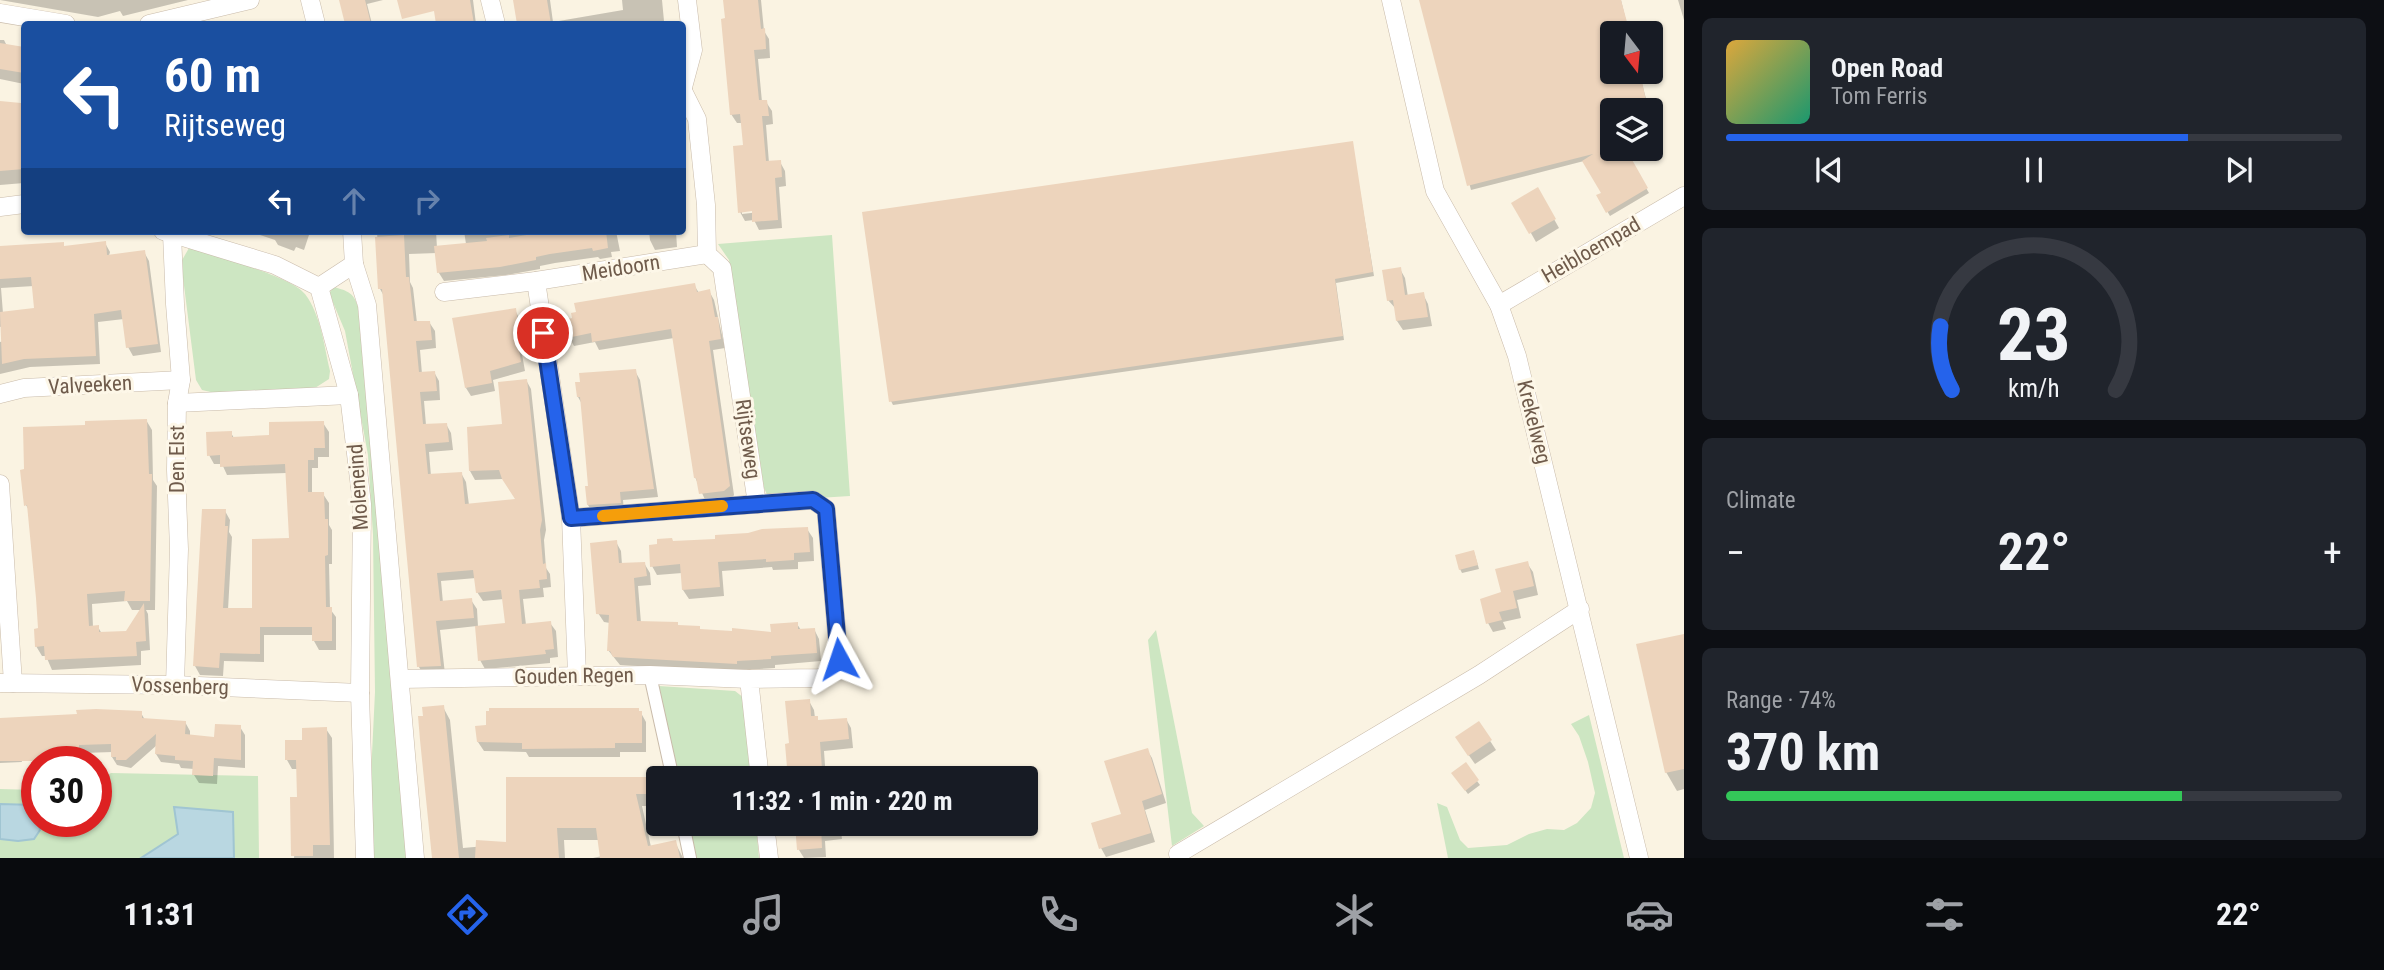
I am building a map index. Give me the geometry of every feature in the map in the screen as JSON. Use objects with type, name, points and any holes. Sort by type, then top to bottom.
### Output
[{"type":"street","points":[[162,21],[250,0]]},
{"type":"street","points":[[310,0],[315,21]]},
{"type":"street","points":[[490,0],[495,21]]},
{"type":"street","points":[[686,79],[693,50],[687,0]]},
{"type":"street","name":"Krekelweg","points":[[1391,0],[1435,191],[1499,305],[1517,356],[1639,858]]},
{"type":"street","points":[[0,13],[48,21]]},
{"type":"street","points":[[686,97],[697,119],[706,205],[707,254]]},
{"type":"street","name":"Heibloempad","points":[[1499,305],[1684,196]]},
{"type":"street","points":[[0,207],[21,204]]},
{"type":"street","name":"Den Elst","points":[[168,235],[181,380],[177,403],[179,549],[175,685]]},
{"type":"street","points":[[178,235],[275,265],[319,287],[354,264]]},
{"type":"street","name":"Moleneind","points":[[352,235],[354,264],[367,305],[415,858]]},
{"type":"street","name":"Meidoorn","points":[[444,292],[536,281],[707,254]]},
{"type":"street","name":"Rijtseweg","points":[[707,254],[722,268],[757,503],[813,500],[826,509],[839,659],[832,672],[820,678],[749,679]]},
{"type":"street","points":[[536,281],[571,518],[577,675]]},
{"type":"street","name":"Moleneind","points":[[319,287],[348,395],[362,504],[360,693],[365,858]]},
{"type":"street","name":"Valveeken","points":[[0,394],[24,388],[181,380]]},
{"type":"street","points":[[177,403],[348,395]]},
{"type":"street","points":[[0,484],[6,683]]},
{"type":"street","points":[[571,518],[757,503]]},
{"type":"street","points":[[1178,854],[1479,675],[1580,609]]},
{"type":"street","name":"Gouden Regen","points":[[400,679],[577,675],[749,679]]},
{"type":"street","points":[[650,675],[670,766]]},
{"type":"street","points":[[749,679],[759,766]]},
{"type":"street","name":"Vossenberg","points":[[6,683],[175,685],[360,693]]},
{"type":"street","points":[[685,836],[690,858]]},
{"type":"street","points":[[766,836],[769,858]]},
{"type":"green space","points":[[832,235],[850,496],[770,501],[764,488],[729,260],[718,244]]},
{"type":"green space","points":[[189,248],[269,274],[297,287],[305,294],[315,311],[321,331],[330,371],[329,379],[315,388],[215,393],[202,390],[196,380],[181,262]]},
{"type":"green space","points":[[334,287],[350,293],[358,307],[407,858],[367,858],[375,692],[373,535],[368,455],[345,331],[329,293]]},
{"type":"green space","points":[[1156,630],[1192,813],[1204,826],[1172,846],[1148,640]]},
{"type":"green space","points":[[659,686],[735,691],[744,698],[751,766],[675,766]]},
{"type":"green space","points":[[1589,715],[1624,858],[1448,858],[1437,803],[1447,807],[1460,840],[1468,848],[1507,845],[1529,834],[1547,829],[1564,830],[1577,823],[1591,808],[1595,793],[1579,736],[1571,724]]},
{"type":"green space","points":[[112,773],[258,776],[259,858],[234,858],[233,812],[175,807],[178,834],[141,858],[0,858],[0,839],[18,841],[26,837],[112,837]]},
{"type":"green space","points":[[0,789],[21,790],[21,805],[0,804]]},
{"type":"green space","points":[[690,836],[757,836],[759,858],[695,858]]},
{"type":"water","points":[[0,804],[21,805],[21,837],[35,837],[18,841],[0,839]]},
{"type":"water","points":[[174,807],[233,812],[234,858],[141,858],[178,834]]},
{"type":"building","points":[[339,0],[365,0],[370,21],[344,21]]},
{"type":"building","points":[[397,0],[470,0],[474,21],[436,21],[434,11],[402,19]]},
{"type":"building","points":[[513,0],[547,0],[550,21],[516,21]]},
{"type":"building","points":[[723,0],[758,0],[761,29],[765,28],[766,49],[754,50],[759,100],[767,100],[769,116],[762,116],[766,161],[781,160],[782,177],[775,178],[778,220],[752,222],[752,211],[738,213],[733,146],[743,145],[740,114],[730,115],[721,19],[725,18]]},
{"type":"building","points":[[1419,0],[1621,0],[1627,21],[1600,21],[1600,84],[1643,84],[1645,98],[1600,98],[1600,161],[1633,161],[1648,188],[1606,213],[1596,195],[1601,193],[1582,161],[1593,154],[1467,186]]},
{"type":"building","points":[[0,43],[21,46],[21,72],[0,69]]},
{"type":"building","points":[[0,101],[21,103],[21,169],[0,171]]},
{"type":"building","points":[[1353,141],[1373,272],[1335,279],[1343,336],[889,402],[862,212]]},
{"type":"building","points":[[1538,187],[1556,219],[1529,234],[1511,203]]},
{"type":"building","points":[[404,235],[406,277],[409,277],[414,321],[430,321],[432,340],[416,341],[419,372],[435,371],[437,391],[420,392],[423,424],[447,423],[449,442],[425,444],[428,474],[462,472],[465,504],[515,499],[499,470],[469,471],[467,427],[502,424],[498,382],[527,379],[542,520],[540,530],[543,564],[546,563],[547,579],[539,580],[540,588],[519,590],[522,624],[551,621],[554,649],[545,650],[546,654],[478,661],[475,626],[505,623],[501,590],[476,593],[473,570],[437,573],[440,601],[472,598],[474,618],[436,621],[441,666],[417,667],[375,237]]},
{"type":"building","points":[[509,235],[509,238],[527,235],[606,235],[608,248],[550,254],[536,257],[536,260],[500,267],[437,273],[434,246],[487,241],[486,238]]},
{"type":"building","points":[[106,241],[107,255],[145,250],[158,344],[126,348],[121,310],[94,314],[96,356],[24,359],[2,364],[0,312],[34,308],[31,277],[0,279],[0,246],[64,242],[64,246]]},
{"type":"building","points":[[1401,267],[1405,295],[1424,292],[1428,317],[1396,321],[1393,300],[1387,301],[1382,270]]},
{"type":"building","points":[[695,283],[697,292],[710,289],[715,317],[718,317],[721,339],[709,341],[730,486],[724,491],[699,494],[694,478],[671,329],[592,342],[591,333],[567,338],[564,320],[572,318],[571,313],[576,312],[574,303]]},
{"type":"building","points":[[516,308],[518,323],[515,324],[521,362],[490,371],[492,383],[465,388],[452,318]]},
{"type":"building","points":[[636,369],[654,489],[620,492],[621,503],[587,505],[585,486],[588,486],[580,397],[577,397],[575,382],[580,382],[579,373]]},
{"type":"building","points":[[147,419],[149,474],[152,474],[150,601],[124,601],[125,591],[87,594],[89,626],[99,625],[99,632],[126,631],[144,603],[146,641],[136,642],[137,656],[45,660],[44,646],[35,647],[34,629],[38,628],[36,598],[27,505],[24,506],[20,470],[24,469],[23,427]]},
{"type":"building","points":[[324,421],[325,448],[314,448],[314,460],[308,460],[308,492],[324,492],[325,519],[328,519],[328,555],[325,556],[326,607],[332,607],[332,641],[312,641],[312,627],[260,627],[260,654],[220,653],[219,668],[193,666],[202,509],[226,509],[225,526],[228,526],[223,608],[252,608],[252,539],[289,538],[285,464],[220,467],[220,455],[207,456],[206,432],[232,431],[232,437],[269,435],[269,422]]},
{"type":"building","points":[[808,527],[810,552],[794,553],[794,560],[718,562],[720,587],[682,590],[680,564],[650,567],[649,545],[657,544],[657,539],[715,539],[715,535]]},
{"type":"building","points":[[617,540],[619,563],[645,562],[647,576],[634,578],[637,621],[678,622],[678,625],[700,626],[700,629],[732,631],[732,628],[771,632],[770,624],[798,622],[798,629],[815,628],[817,653],[771,656],[771,659],[737,661],[737,664],[613,657],[610,651],[607,651],[609,615],[596,614],[590,543]]},
{"type":"building","points":[[1474,550],[1478,565],[1459,570],[1455,555]]},
{"type":"building","points":[[1528,561],[1534,586],[1513,591],[1517,608],[1499,612],[1502,620],[1486,624],[1480,599],[1501,592],[1495,569]]},
{"type":"building","points":[[1684,634],[1684,769],[1665,773],[1636,644]]},
{"type":"building","points":[[810,699],[811,716],[818,716],[818,720],[847,718],[849,739],[820,742],[822,766],[787,766],[785,744],[789,743],[785,701]]},
{"type":"building","points":[[444,705],[459,858],[432,858],[420,740],[418,716],[423,716],[422,707]]},
{"type":"building","points":[[489,708],[639,708],[639,711],[642,711],[642,743],[615,743],[615,748],[522,749],[522,743],[477,742],[475,726],[486,725],[486,711],[489,711]]},
{"type":"building","points":[[76,710],[142,711],[142,718],[186,721],[185,734],[214,737],[215,724],[241,725],[241,760],[214,758],[213,776],[192,775],[193,761],[175,760],[175,756],[155,754],[156,734],[126,760],[112,757],[111,744],[21,746],[21,761],[0,761],[0,718],[77,714]]},
{"type":"building","points":[[1479,721],[1492,740],[1468,756],[1455,737]]},
{"type":"building","points":[[327,727],[330,845],[313,845],[313,856],[291,856],[290,797],[297,797],[296,760],[285,760],[285,740],[302,740],[302,728]]},
{"type":"building","points":[[1148,748],[1162,794],[1142,801],[1151,833],[1099,849],[1091,823],[1121,814],[1104,761]]},
{"type":"building","points":[[1466,762],[1479,780],[1465,791],[1451,773]]},
{"type":"building","points":[[506,777],[646,777],[646,794],[636,794],[648,846],[676,840],[680,858],[600,858],[596,828],[557,828],[559,858],[475,858],[476,840],[506,842]]},
{"type":"building","points":[[796,836],[822,836],[822,848],[797,850]]},
{"type":"slow traffic","points":[[603,516],[722,506]]},
{"type":"route","points":[[543,333],[571,518],[813,500],[826,509],[839,659]]}]
